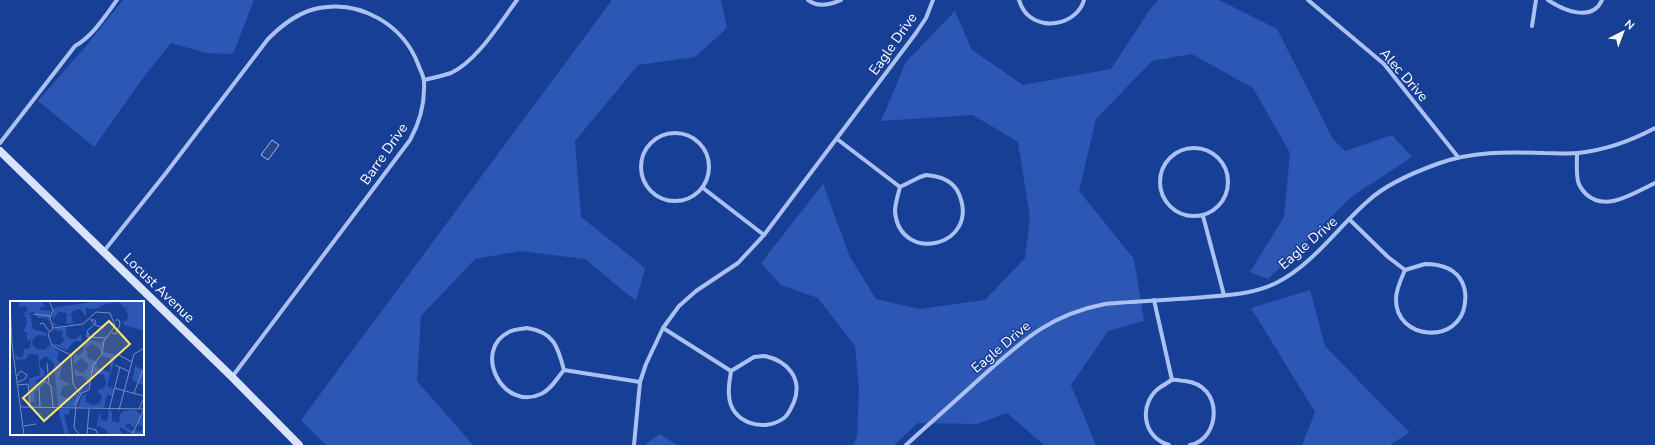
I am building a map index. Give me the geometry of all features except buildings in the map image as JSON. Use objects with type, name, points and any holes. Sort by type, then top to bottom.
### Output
[{"type":"street","points":[[0,143],[75,46],[90,34],[117,0]]},
{"type":"street","points":[[424,80],[451,73],[468,61],[485,42],[517,0]]},
{"type":"street","points":[[808,0],[816,4],[824,5],[841,0]]},
{"type":"street","name":"Eagle Drive","points":[[634,445],[640,382],[646,364],[663,328],[679,306],[696,291],[738,263],[764,235],[916,33],[926,18],[933,0]]},
{"type":"street","points":[[1019,0],[1029,16],[1038,21],[1050,24],[1064,22],[1076,14],[1082,6],[1084,0]]},
{"type":"street","name":"Alec Drive","points":[[1308,0],[1384,64],[1458,157]]},
{"type":"street","points":[[1532,26],[1536,0]]},
{"type":"street","points":[[1548,0],[1557,6],[1578,14],[1589,12],[1598,6],[1602,0]]},
{"type":"street","name":"Barre Drive","points":[[104,251],[268,40],[288,21],[318,8],[338,6],[358,9],[376,16],[393,27],[414,52],[424,80],[422,110],[414,132],[410,140],[232,377]]},
{"type":"street","name":"Eagle Drive","points":[[906,445],[1016,346],[1040,328],[1064,316],[1090,307],[1105,304],[1254,292],[1279,282],[1299,268],[1350,220],[1367,201],[1378,193],[1414,173],[1458,157],[1475,154],[1501,152],[1577,153],[1624,142],[1655,128]]},
{"type":"street","points":[[685,134],[694,138],[706,152],[708,160],[709,166],[703,188],[684,199],[671,201],[661,199],[652,194],[641,177],[641,162],[645,151],[653,141],[662,135],[685,134]]},
{"type":"street","points":[[837,139],[900,187]]},
{"type":"street","points":[[1186,148],[1198,148],[1209,151],[1218,156],[1227,170],[1228,187],[1224,199],[1215,210],[1203,216],[1182,213],[1172,208],[1165,201],[1160,191],[1159,184],[1164,166],[1176,152],[1186,148]]},
{"type":"street","name":"Locust Avenue","points":[[0,151],[104,251],[299,445]]},
{"type":"street","points":[[1577,153],[1578,183],[1589,196],[1599,201],[1610,202],[1619,200],[1655,183]]},
{"type":"street","points":[[926,176],[943,178],[952,183],[957,189],[962,202],[963,216],[956,231],[944,241],[935,244],[924,244],[912,240],[905,235],[896,220],[895,209],[900,187],[920,177],[926,176]]},
{"type":"street","points":[[703,188],[764,235]]},
{"type":"street","points":[[1203,216],[1224,295]]},
{"type":"street","points":[[1350,220],[1388,257],[1405,270]]},
{"type":"street","points":[[1425,264],[1445,266],[1461,280],[1464,286],[1466,298],[1459,320],[1453,326],[1445,331],[1433,333],[1423,332],[1408,326],[1397,308],[1396,300],[1397,292],[1405,270],[1425,264]]},
{"type":"street","points":[[1154,300],[1172,380]]},
{"type":"street","points":[[527,328],[536,329],[547,335],[553,341],[559,350],[564,370],[547,390],[539,395],[520,397],[511,394],[502,386],[492,370],[492,360],[495,348],[500,338],[510,332],[527,328]]},
{"type":"street","points":[[663,328],[731,371]]},
{"type":"street","points":[[765,356],[776,358],[785,364],[794,376],[797,386],[795,398],[790,411],[784,418],[772,424],[760,426],[743,420],[732,407],[729,396],[731,371],[754,358],[765,356]]},
{"type":"street","points":[[564,370],[640,382]]},
{"type":"street","points":[[1169,445],[1155,437],[1147,425],[1145,417],[1146,407],[1155,391],[1172,380],[1192,382],[1209,395],[1213,404],[1214,415],[1210,428],[1200,441],[1196,444],[1190,445]]},
{"type":"shaded area","points":[[123,0],[254,0],[233,54],[206,53],[171,43],[143,78],[94,147],[38,101],[86,46]]},
{"type":"shaded area","points":[[612,0],[721,0],[727,28],[695,57],[638,65],[575,141],[581,217],[645,268],[636,301],[585,259],[520,251],[475,259],[421,316],[417,381],[473,445],[326,445],[301,420]]},
{"type":"shaded area","points":[[1158,0],[1219,0],[1277,29],[1333,139],[1345,151],[1392,135],[1412,157],[1351,197],[1268,279],[1250,272],[1284,217],[1290,153],[1253,88],[1192,54],[1152,61],[1096,119],[1079,191],[1134,259],[1144,321],[1108,331],[1071,385],[1096,445],[1044,445],[1007,413],[977,424],[918,423],[894,445],[853,445],[857,437],[859,388],[855,346],[818,298],[781,285],[761,263],[823,184],[850,257],[876,299],[919,309],[985,300],[1025,258],[1030,218],[1018,142],[973,115],[881,121],[906,62],[955,11],[972,50],[1023,85],[1111,69],[1151,8]]},
{"type":"shaded area","points":[[272,140],[279,145],[268,160],[261,155]]},
{"type":"shaded area","points":[[1310,290],[1325,346],[1410,432],[1390,445],[1302,445],[1315,412],[1251,308]]},
{"type":"shaded area","points":[[660,434],[677,445],[647,445],[647,443]]}]
